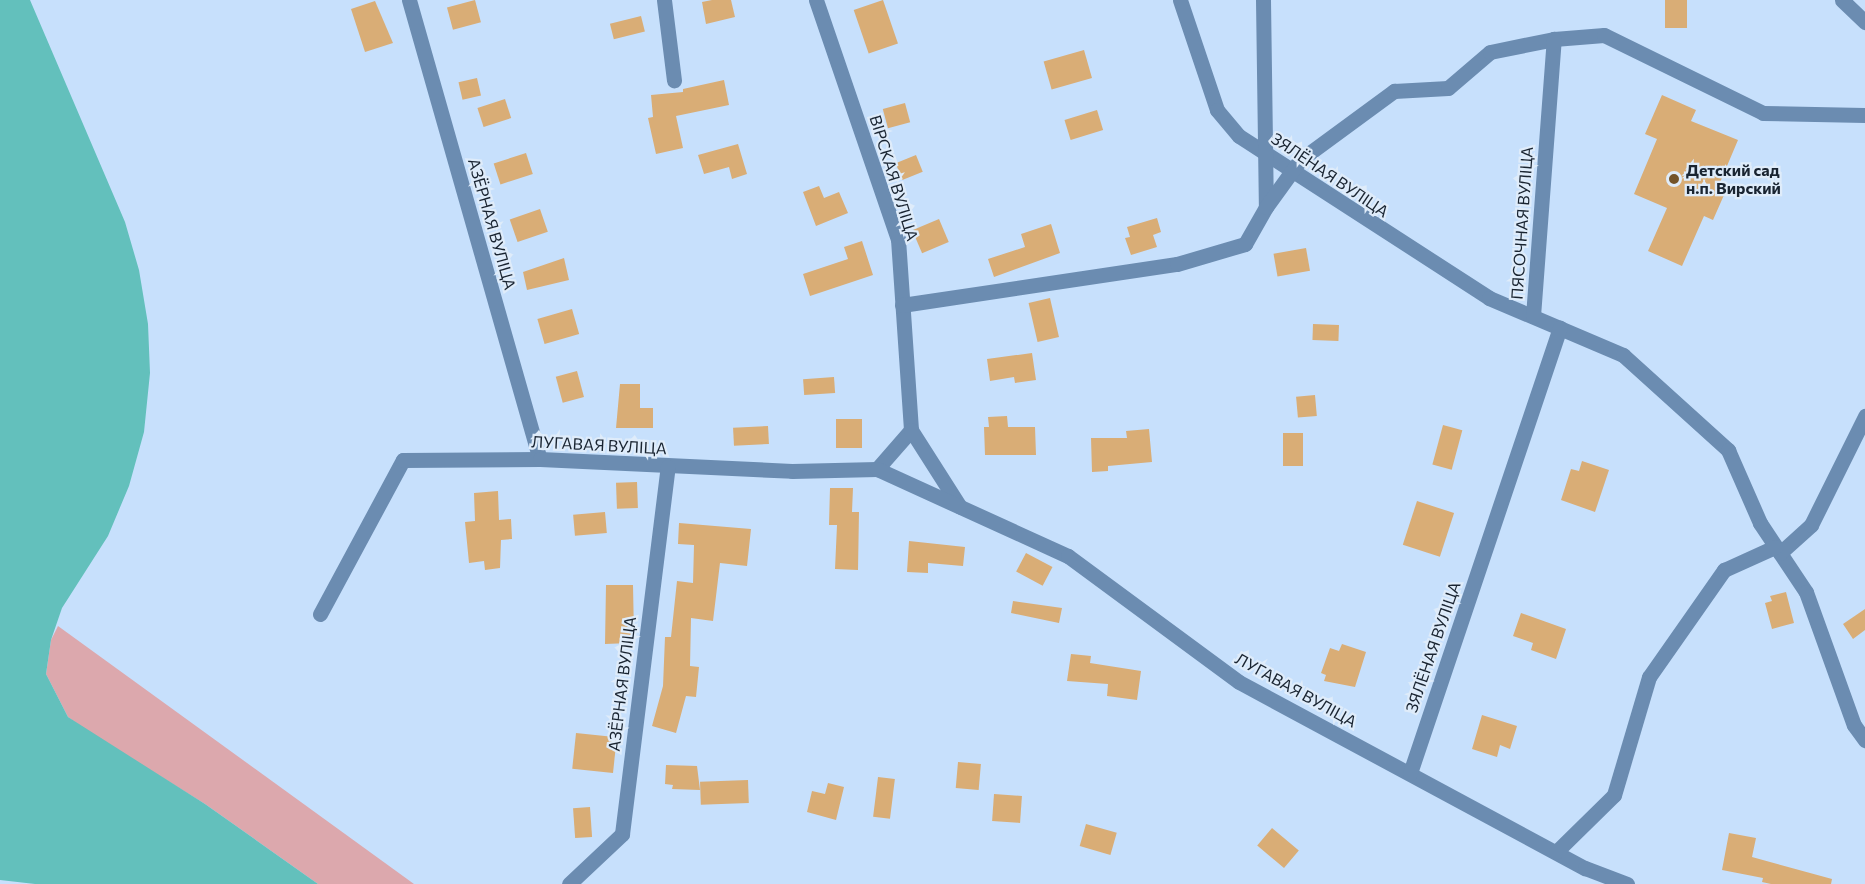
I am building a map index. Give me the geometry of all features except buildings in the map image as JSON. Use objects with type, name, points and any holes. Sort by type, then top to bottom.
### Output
[{"type":"street","name":"АЗЁРНАЯ ВУЛІЦА","points":[[409,0],[540,459]]},
{"type":"street","points":[[664,0],[674,80]]},
{"type":"street","name":"ВІРСКАЯ ВУЛІЦА","points":[[816,0],[898,239],[911,430]]},
{"type":"street","name":"ЗЯЛЁНАЯ ВУЛІЦА","points":[[1180,0],[1217,110],[1239,136],[1489,298],[1533,316]]},
{"type":"street","points":[[1263,0],[1266,207]]},
{"type":"street","points":[[1842,0],[1865,22]]},
{"type":"street","points":[[902,305],[1177,264],[1245,244],[1266,207],[1300,160],[1394,91],[1448,88],[1490,52],[1554,39],[1604,35],[1763,114],[1865,115]]},
{"type":"street","name":"ПЯСОЧНАЯ ВУЛІЦА","points":[[1554,39],[1533,316],[1623,355],[1728,450],[1760,523],[1806,592],[1854,724],[1865,740]]},
{"type":"street","name":"ЗЯЛЁНАЯ ВУЛІЦА","points":[[1410,773],[1560,328]]},
{"type":"street","points":[[1556,852],[1614,795],[1649,677],[1724,570],[1778,550],[1810,525],[1865,416]]},
{"type":"street","points":[[877,469],[911,430],[960,507]]},
{"type":"street","name":"ЛУГАВАЯ ВУЛІЦА","points":[[320,614],[403,460],[540,459],[668,467],[877,469],[1068,556],[1239,682],[1556,852],[1627,884]]},
{"type":"street","name":"АЗЁРНАЯ ВУЛІЦА","points":[[569,884],[622,834],[668,467]]},
{"type":"shaded area","points":[[0,0],[30,0],[125,222],[139,270],[148,324],[150,373],[144,432],[129,486],[108,536],[62,608],[51,640],[46,674],[68,717],[205,804],[318,884],[35,884],[0,880]]},
{"type":"shaded area","points":[[58,626],[414,884],[318,884],[205,804],[68,717],[46,674],[51,640]]},
{"type":"place","name":"Детский сад н.п. Вирский","points":[[1674,179]]}]
